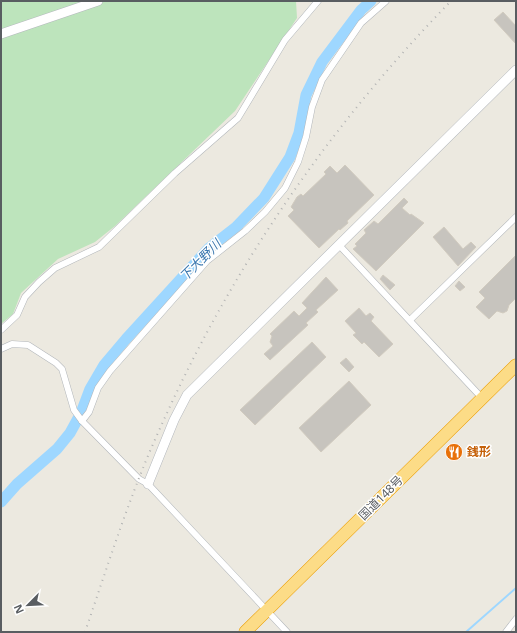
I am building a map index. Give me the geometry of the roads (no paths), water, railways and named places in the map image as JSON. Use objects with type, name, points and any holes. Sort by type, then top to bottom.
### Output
[{"type":"highway","name":"国道148号","points":[[245,632],[516,365]]},
{"type":"street","points":[[1,34],[98,1]]},
{"type":"street","points":[[1,330],[17,315],[24,297],[38,282],[55,268],[99,247],[176,173],[238,118],[285,40],[318,1]]},
{"type":"street","points":[[82,421],[89,412],[98,388],[110,371],[207,261],[245,231],[265,212],[285,188],[298,162],[306,137],[313,102],[322,80],[361,23],[386,1]]},
{"type":"street","points":[[148,484],[174,420],[187,395],[516,70]]},
{"type":"street","points":[[410,320],[516,217]]},
{"type":"street","points":[[339,245],[482,398]]},
{"type":"street","points":[[1,349],[12,344],[28,345],[56,362],[62,369],[74,410],[82,421],[139,479],[148,484],[287,632]]},
{"type":"street","points":[[506,632],[516,620]]},
{"type":"waterway","name":"下大野川","points":[[1,502],[17,484],[57,449],[70,433],[81,413],[90,389],[104,365],[126,339],[209,248],[236,227],[264,198],[290,157],[299,133],[306,95],[322,62],[361,10],[371,1]]},
{"type":"waterway","points":[[466,632],[516,588]]},
{"type":"railway","points":[[85,632],[140,475],[162,424],[220,309],[253,254],[325,147],[407,48],[451,1]]},
{"type":"place","name":"銭形","points":[[454,452]]}]
